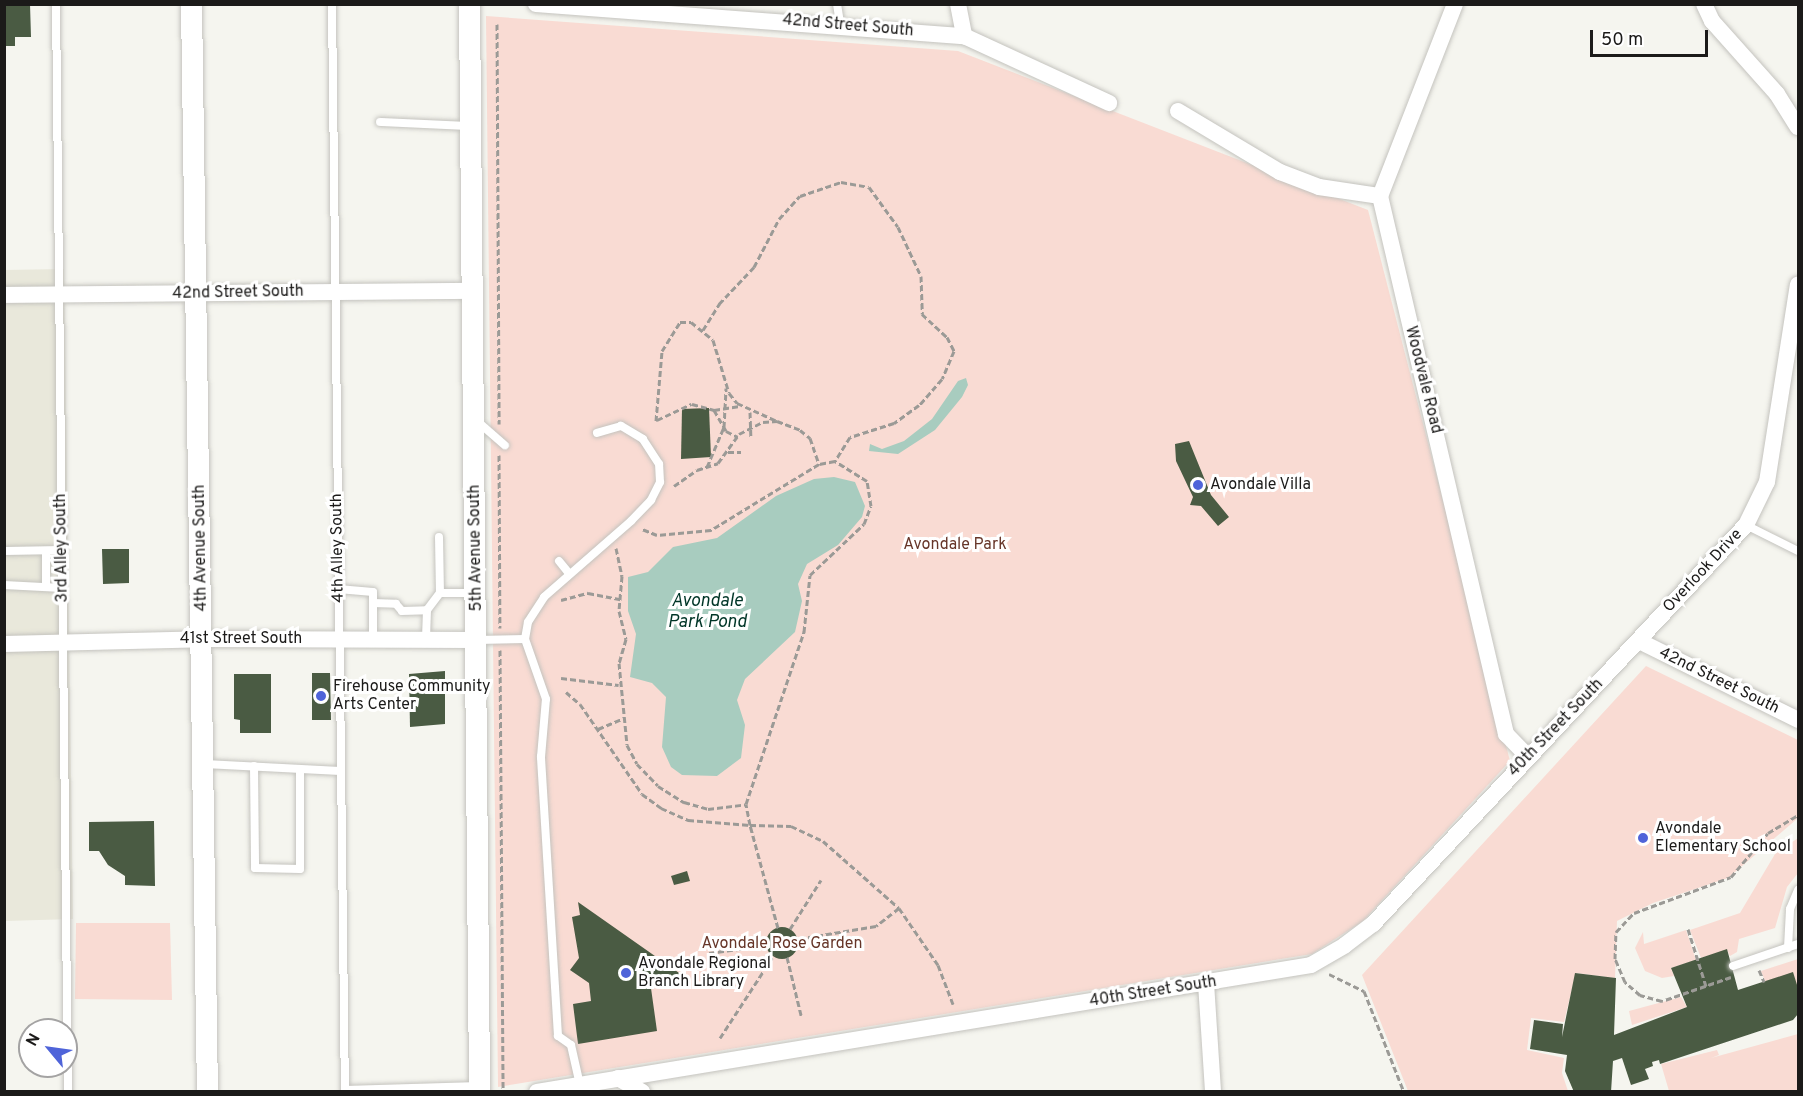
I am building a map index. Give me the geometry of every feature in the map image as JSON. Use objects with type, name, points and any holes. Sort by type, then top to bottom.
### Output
[{"type":"street","name":"4th Avenue South","points":[[191,4],[203,639],[207,1092]]},
{"type":"street","name":"5th Avenue South","points":[[469,4],[477,640],[479,1089]]},
{"type":"street","name":"42nd Street South","points":[[536,4],[718,10],[964,36],[1109,103]]},
{"type":"street","points":[[958,4],[964,36]]},
{"type":"street","points":[[1178,111],[1280,172],[1319,187],[1380,196],[1455,4]]},
{"type":"street","points":[[1704,4],[1712,21],[1777,94],[1798,127]]},
{"type":"street","name":"Woodvale Road","points":[[1380,196],[1506,734],[1528,757]]},
{"type":"street","name":"Overlook Drive","points":[[1639,641],[1746,525],[1767,482],[1798,284]]},
{"type":"street","name":"42nd Street South","points":[[4,295],[472,291]]},
{"type":"street","name":"41st Street South","points":[[4,644],[203,639],[477,640]]},
{"type":"street","name":"42nd Street South","points":[[1639,641],[1798,720]]},
{"type":"street","name":"40th Street South","points":[[537,1092],[580,1084],[618,1085],[1311,965],[1373,924],[1639,641]]},
{"type":"street","points":[[1206,983],[1213,1092]]},
{"type":"street","points":[[618,1085],[642,1092]]},
{"type":"lane","name":"3rd Alley South","points":[[56,4],[68,1092]]},
{"type":"lane","name":"4th Alley South","points":[[333,4],[334,291],[345,1091]]},
{"type":"lane","points":[[837,4],[840,24]]},
{"type":"lane","points":[[380,122],[472,126]]},
{"type":"lane","points":[[474,419],[502,443]]},
{"type":"lane","points":[[580,1084],[571,1045],[558,1036],[541,757],[546,699],[525,639],[534,609],[568,572],[638,514],[660,482],[659,464],[643,439],[621,426],[597,433]]},
{"type":"lane","points":[[1746,525],[1798,551]]},
{"type":"lane","points":[[426,639],[427,610],[440,593],[439,537]]},
{"type":"lane","points":[[4,551],[23,555],[62,550]]},
{"type":"lane","points":[[46,551],[46,587]]},
{"type":"lane","points":[[559,561],[568,572]]},
{"type":"lane","points":[[24,576],[24,586]]},
{"type":"lane","points":[[5,582],[24,586],[62,588]]},
{"type":"lane","points":[[338,590],[373,592],[373,639]]},
{"type":"lane","points":[[440,593],[476,593]]},
{"type":"lane","points":[[373,603],[396,604],[402,611],[427,610]]},
{"type":"lane","points":[[477,640],[525,639]]},
{"type":"lane","points":[[204,764],[341,771]]},
{"type":"lane","points":[[254,766],[255,868],[300,869],[300,769]]},
{"type":"lane","points":[[1788,948],[1790,909],[1798,890]]},
{"type":"lane","points":[[1735,970],[1798,944]]},
{"type":"lane","points":[[345,1091],[479,1089]]},
{"type":"path","points":[[497,24],[502,443],[500,640],[502,1092]]},
{"type":"path","points":[[703,330],[719,304],[754,267],[779,219],[800,196],[841,182],[869,187],[892,218],[921,276],[922,314],[947,337],[954,351],[942,379],[919,405],[902,419],[850,437],[835,461]]},
{"type":"path","points":[[707,466],[724,427],[726,410],[726,384],[713,340],[703,330],[680,322],[669,334],[658,375],[656,421],[692,404],[714,410],[726,410],[741,406]]},
{"type":"path","points":[[726,384],[741,406],[750,412],[777,421],[810,438],[819,464]]},
{"type":"path","points":[[714,410],[724,427],[738,436]]},
{"type":"path","points":[[750,412],[751,438]]},
{"type":"path","points":[[674,486],[728,452],[738,436],[750,428],[777,421]]},
{"type":"path","points":[[728,452],[741,452]]},
{"type":"path","points":[[642,529],[657,535],[711,530],[819,464],[835,461],[867,481],[871,506],[864,524],[810,575],[804,632],[747,804],[750,825],[778,928]]},
{"type":"path","points":[[616,548],[626,639],[619,663],[619,685],[627,745],[637,764],[658,786],[708,809],[747,804]]},
{"type":"path","points":[[554,603],[588,593],[620,599]]},
{"type":"path","points":[[561,678],[619,685]]},
{"type":"path","points":[[566,692],[598,729],[642,794],[661,807],[688,820],[791,826],[822,841],[899,908],[934,959],[953,1004]]},
{"type":"path","points":[[598,729],[624,718]]},
{"type":"path","points":[[1735,970],[1706,986],[1662,1000],[1640,995],[1625,982],[1616,959],[1616,932],[1634,913],[1731,877],[1768,833],[1798,815]]},
{"type":"path","points":[[790,929],[821,880]]},
{"type":"path","points":[[797,939],[876,926],[899,908]]},
{"type":"path","points":[[1688,929],[1706,986]]},
{"type":"path","points":[[709,953],[767,945]]},
{"type":"path","points":[[720,1038],[774,955]]},
{"type":"path","points":[[787,957],[801,1015]]},
{"type":"path","points":[[1311,965],[1364,991],[1404,1092]]},
{"type":"path","points":[[1759,970],[1764,982]]},
{"type":"shaded area","points":[[64,269],[73,919],[5,921],[4,270]]},
{"type":"green space","name":"Avondale Park","points":[[486,16],[958,51],[1368,210],[1510,761],[1363,921],[1312,954],[498,1087]]},
{"type":"green space","name":"Avondale Elementary School","points":[[1646,666],[1798,740],[1798,818],[1728,878],[1653,903],[1617,921],[1615,978],[1576,973],[1564,1022],[1531,1018],[1527,1050],[1564,1058],[1562,1073],[1568,1091],[1408,1091],[1362,975]]},
{"type":"green space","points":[[1798,838],[1798,873],[1787,887],[1775,928],[1739,939],[1737,952],[1730,956],[1727,950],[1701,958],[1690,930],[1740,913],[1775,854]]},
{"type":"green space","points":[[76,923],[170,923],[172,1000],[75,999]]},
{"type":"green space","points":[[1686,930],[1696,960],[1671,968],[1674,976],[1662,978],[1645,971],[1635,948],[1643,932],[1644,944]]},
{"type":"green space","points":[[1798,959],[1798,988],[1765,981],[1761,971]]},
{"type":"green space","points":[[1681,997],[1687,1007],[1632,1025],[1629,1011]]},
{"type":"green space","points":[[1798,1034],[1798,1091],[1669,1091],[1661,1064],[1717,1050],[1719,1055],[1711,1058]]},
{"type":"water","points":[[966,378],[968,385],[962,397],[935,430],[898,454],[869,451],[870,444],[882,449],[904,441],[932,419],[958,381]]},
{"type":"water","name":"Avondale Park Pond","points":[[834,477],[855,482],[865,506],[862,517],[838,545],[807,564],[798,584],[802,601],[795,632],[745,679],[737,700],[745,725],[741,758],[717,776],[682,775],[671,767],[662,747],[666,697],[652,683],[630,677],[636,634],[628,611],[628,577],[648,572],[673,547],[717,538],[776,496],[814,479]]},
{"type":"building","points":[[4,4],[30,4],[31,37],[15,37],[15,46],[4,46]]},
{"type":"building","points":[[709,408],[711,457],[681,459],[682,409]]},
{"type":"building","name":"Avondale Villa","points":[[1189,441],[1211,495],[1229,517],[1218,526],[1201,506],[1190,505],[1193,497],[1176,461],[1175,444]]},
{"type":"building","points":[[102,549],[129,549],[129,583],[103,584]]},
{"type":"building","points":[[445,671],[445,724],[410,727],[409,674]]},
{"type":"building","name":"Firehouse Community Arts Center","points":[[312,673],[330,673],[331,720],[312,720]]},
{"type":"building","points":[[234,674],[271,674],[271,733],[240,733],[240,720],[234,719]]},
{"type":"building","points":[[154,821],[155,886],[125,885],[125,876],[108,865],[99,851],[89,851],[89,822]]},
{"type":"building","points":[[687,871],[690,881],[674,885],[671,876]]},
{"type":"building","name":"Avondale Regional Branch Library","points":[[578,902],[682,975],[650,981],[657,1031],[578,1044],[573,1004],[591,1001],[589,983],[570,970],[579,958],[572,917],[580,915]]},
{"type":"building","points":[[782,927],[793,932],[798,943],[793,954],[782,959],[771,954],[766,943],[771,932]]},
{"type":"building","points":[[1727,949],[1738,990],[1793,972],[1798,988],[1798,1014],[1793,1020],[1660,1064],[1659,1060],[1652,1062],[1653,1066],[1645,1069],[1649,1079],[1631,1085],[1622,1058],[1613,1061],[1611,1092],[1574,1092],[1565,1071],[1567,1055],[1530,1049],[1534,1020],[1563,1024],[1562,1037],[1575,973],[1616,978],[1614,1035],[1687,1007],[1671,968]]},
{"type":"place","name":"Avondale Villa","points":[[1198,485]]},
{"type":"place","name":"Firehouse Community Arts Center","points":[[321,696]]},
{"type":"place","name":"Avondale Elementary School","points":[[1643,838]]},
{"type":"place","name":"Avondale Regional Branch Library","points":[[626,973]]},
{"type":"park label","name":"Avondale Rose Garden","points":[[782,944]]}]
